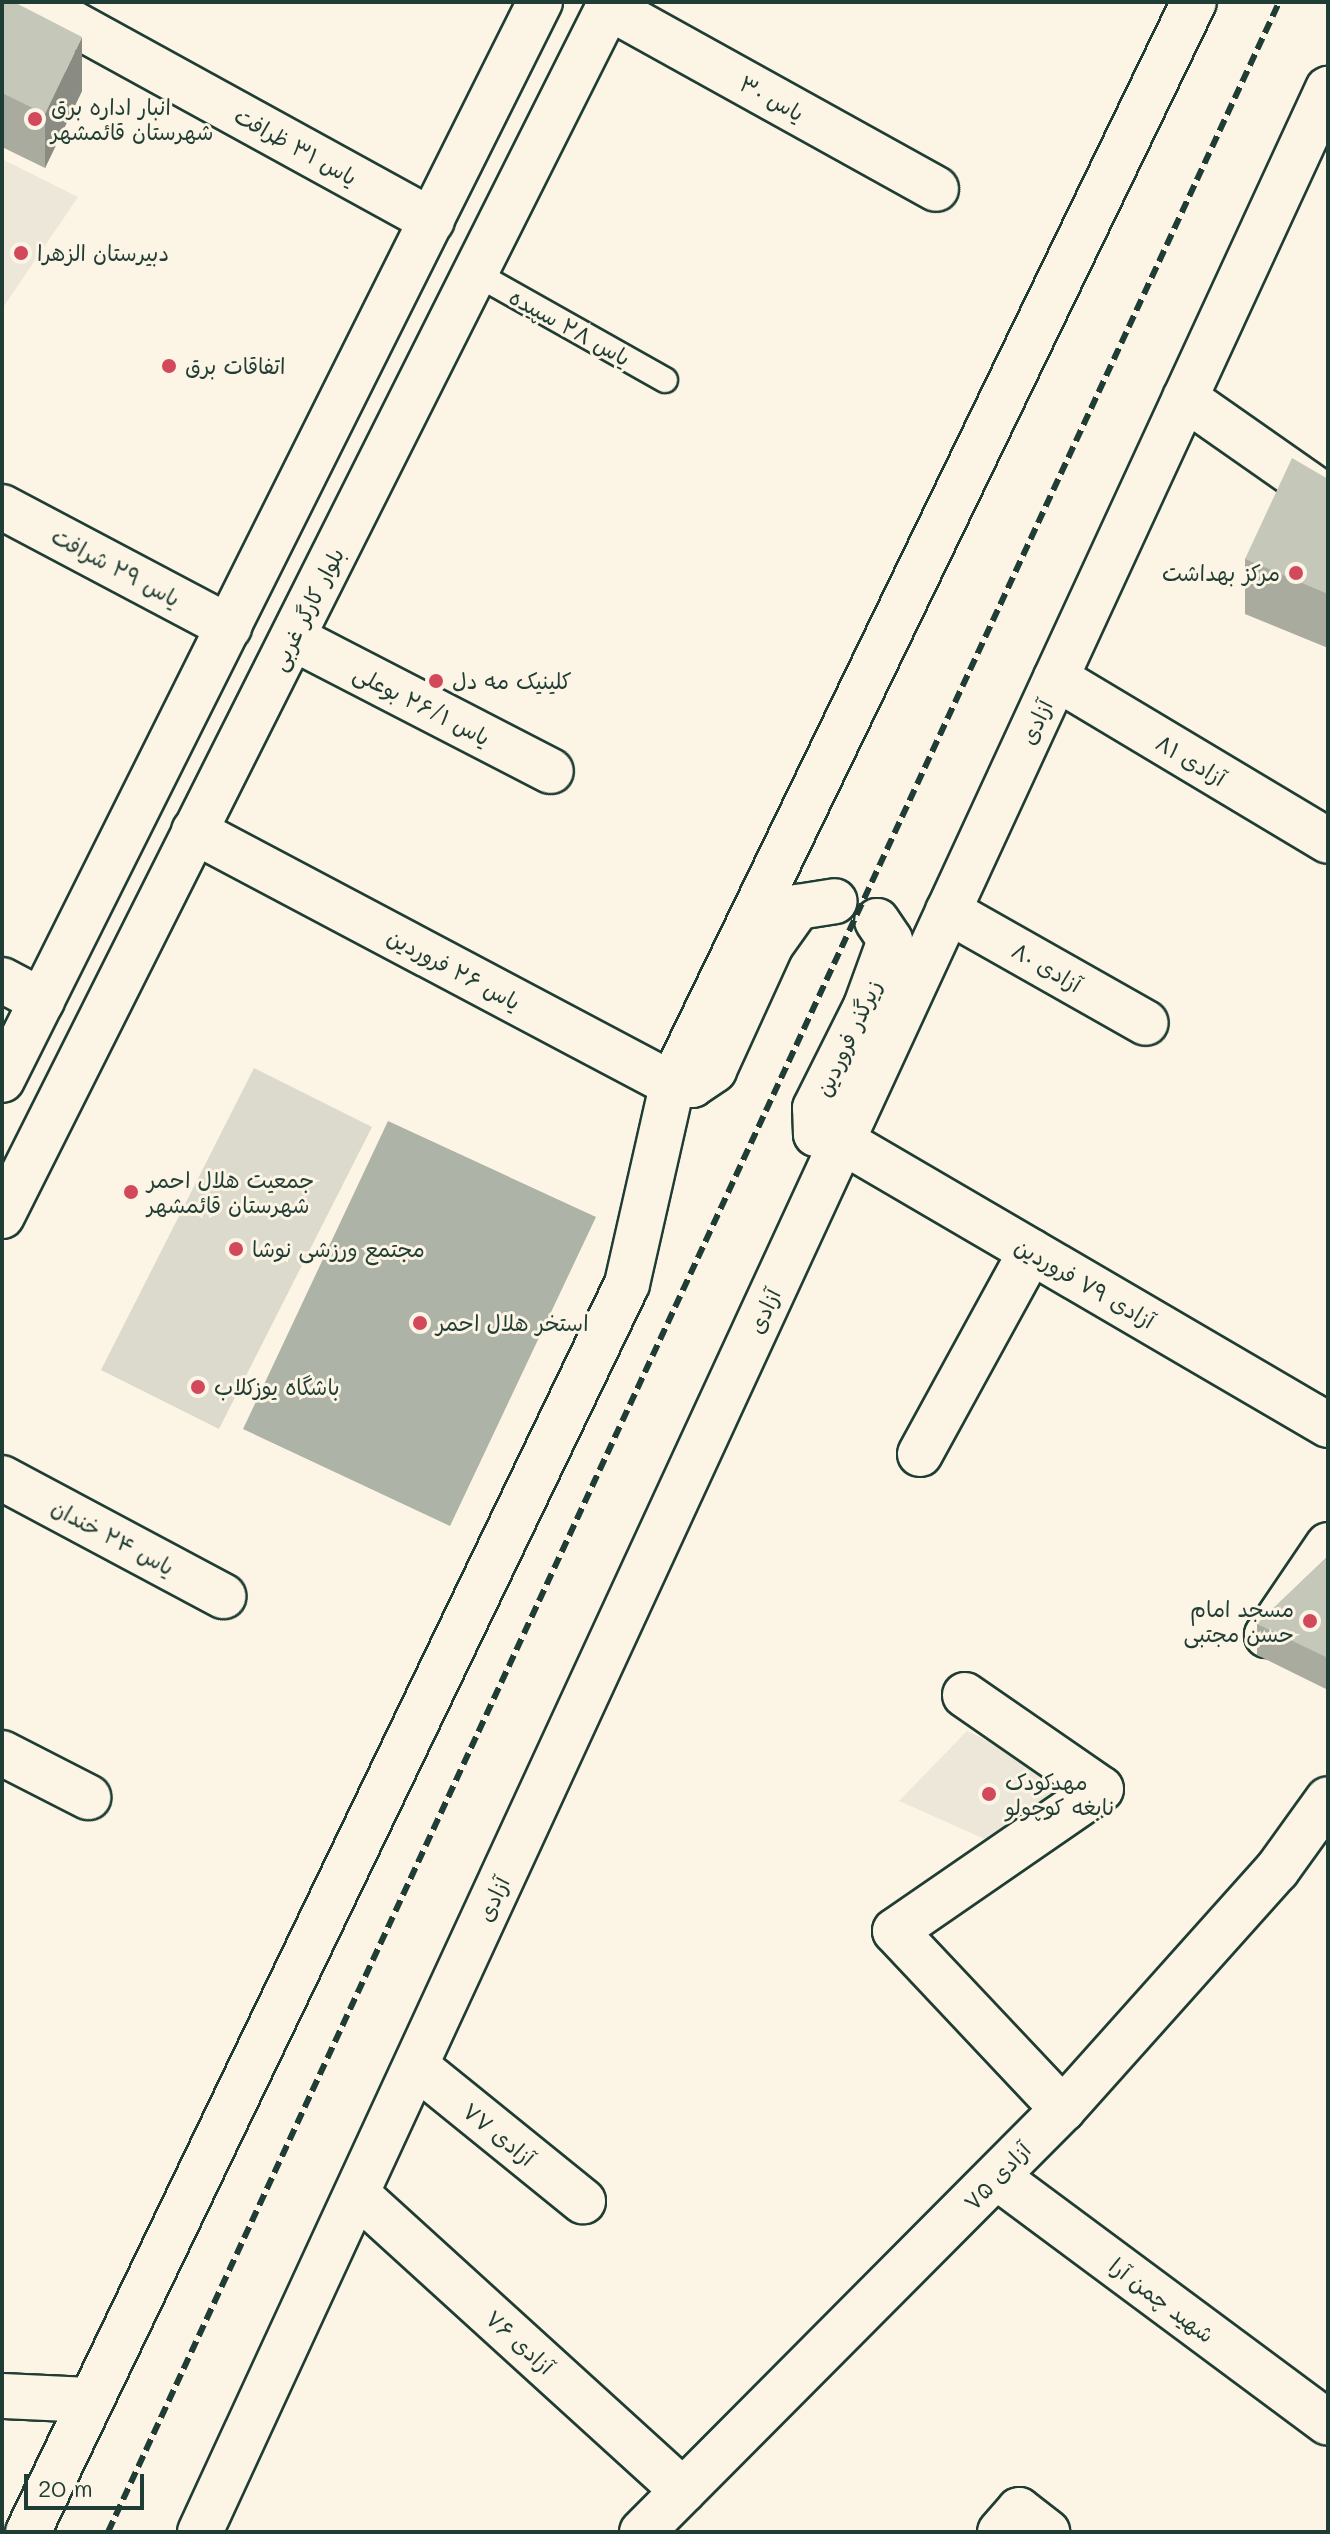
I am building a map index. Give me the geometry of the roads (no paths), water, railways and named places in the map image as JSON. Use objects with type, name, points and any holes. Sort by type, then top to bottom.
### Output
[{"type":"street","name":"یاس ۳۱ ظرافت","points":[[34,2],[432,221]]},
{"type":"street","points":[[2,1080],[540,2]]},
{"type":"street","points":[[28,2532],[627,1284],[694,1076],[1194,2]]},
{"type":"street","name":"یاس ۳۰","points":[[610,5],[936,189]]},
{"type":"street","name":"بلوار کارگر غربی","points":[[2,1216],[610,5]]},
{"type":"street","name":"آزادی","points":[[200,2532],[1328,89]]},
{"type":"street","points":[[1185,398],[1328,498]]},
{"type":"street","name":"یاس ۲۹ شرافت","points":[[2,507],[229,627]]},
{"type":"street","name":"یاس ۲۶/۱ بوعلی","points":[[293,638],[551,771]]},
{"type":"street","name":"آزادی ۸۱","points":[[1056,678],[1328,841]]},
{"type":"street","name":"یاس ۲۶ فروردین","points":[[194,831],[694,1076]]},
{"type":"street","points":[[694,1076],[771,945],[798,907],[835,901]]},
{"type":"street","name":"آزادی ۸۰","points":[[948,911],[1146,1023]]},
{"type":"street","name":"زیرگذر فروردین","points":[[842,1141],[816,1134],[815,1108],[866,1006],[890,940],[877,921]]},
{"type":"street","points":[[2,980],[42,1001]]},
{"type":"street","name":"آزادی ۷۹ فروردین","points":[[842,1141],[1328,1425]]},
{"type":"street","points":[[920,1454],[1031,1251]]},
{"type":"street","name":"یاس ۲۴ خندان","points":[[2,1478],[223,1596]]},
{"type":"street","points":[[1328,1545],[1267,1635],[1328,1624]]},
{"type":"street","points":[[965,1695],[1101,1789],[895,1931],[1063,2109]]},
{"type":"street","points":[[2,1753],[88,1797]]},
{"type":"street","name":"آزادی ۷۵","points":[[642,2532],[1063,2109],[1277,1870],[1328,1799]]},
{"type":"street","name":"آزادی ۷۷","points":[[416,2066],[583,2201]]},
{"type":"street","name":"شهید چمن آرا","points":[[997,2177],[1321,2405]]},
{"type":"street","name":"آزادی ۷۶","points":[[357,2194],[683,2491]]},
{"type":"street","points":[[2,2396],[89,2400]]},
{"type":"street","points":[[1000,2532],[1019,2510],[1047,2532]]},
{"type":"lane","name":"یاس ۲۸ سپیده","points":[[475,273],[665,380]]},
{"type":"railway","points":[[108,2532],[1279,2]]},
{"type":"place","name":"انبار اداره برق شهرستان قائمشهر","points":[[35,119]]},
{"type":"place","name":"دبیرستان الزهرا","points":[[21,253]]},
{"type":"place","name":"اتفاقات برق","points":[[169,366]]},
{"type":"place","name":"مرکز بهداشت","points":[[1296,573]]},
{"type":"place","name":"کلینیک مه دل","points":[[436,681]]},
{"type":"place","name":"جمعیت هلال احمر شهرستان قائمشهر","points":[[131,1192]]},
{"type":"place","name":"مجتمع ورزشی نوشا","points":[[236,1249]]},
{"type":"place","name":"استخر هلال احمر","points":[[420,1323]]},
{"type":"place","name":"باشگاه یوزکلاب","points":[[198,1387]]},
{"type":"place","name":"مسجد امام حسن مجتبی","points":[[1310,1621]]},
{"type":"place","name":"مهدکودک نابغه کوچولو","points":[[989,1794]]}]
